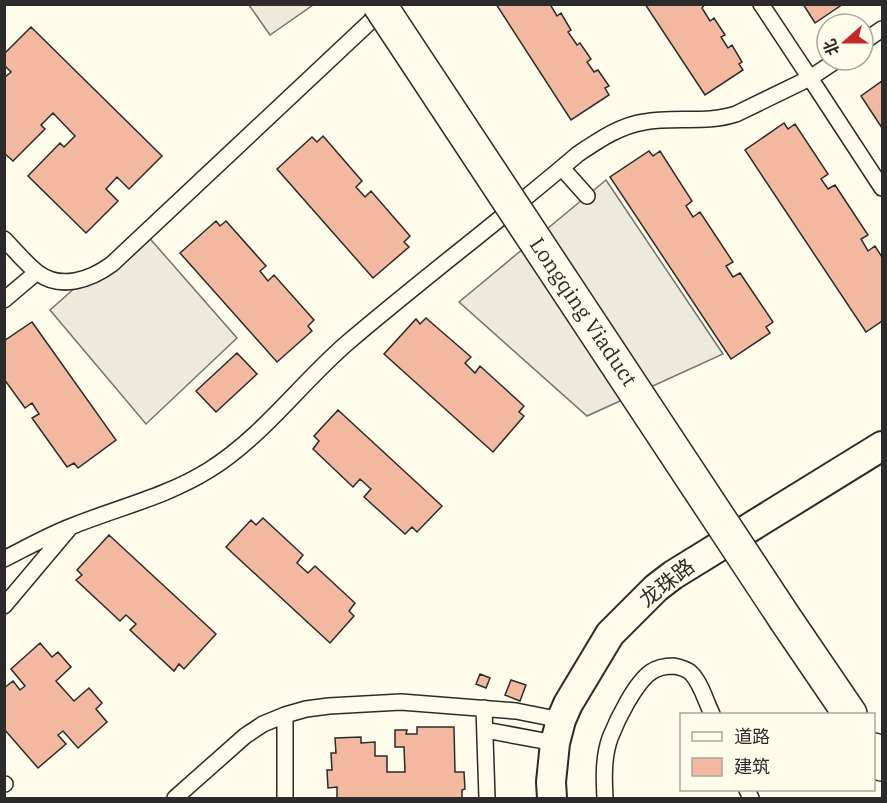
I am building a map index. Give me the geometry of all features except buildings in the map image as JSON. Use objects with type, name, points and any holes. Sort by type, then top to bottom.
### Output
[{"type":"main road","name":"Longqing Viaduct","points":[[379,4],[849,713]]},
{"type":"street","name":"龙珠路","points":[[552,798],[551,782],[558,732],[568,704],[610,634],[656,588],[673,575],[882,446]]},
{"type":"lane","points":[[4,239],[37,272],[55,281],[74,282],[94,275],[112,264],[372,20],[385,4]]},
{"type":"lane","points":[[761,4],[882,188]]},
{"type":"lane","points":[[4,559],[70,526],[169,491],[201,475],[227,458],[344,346],[578,154],[619,129],[647,121],[723,118],[736,114],[819,72]]},
{"type":"lane","points":[[562,168],[587,196]]},
{"type":"lane","points":[[4,300],[37,272]]},
{"type":"lane","points":[[4,606],[70,526]]},
{"type":"lane","points":[[605,798],[604,771],[609,740],[624,708],[638,686],[651,672],[665,666],[678,667],[690,672],[712,713]]},
{"type":"lane","points":[[175,798],[245,736],[263,724],[306,709],[401,702],[484,708],[516,711],[558,732]]},
{"type":"lane","points":[[484,708],[487,798]]},
{"type":"lane","points":[[285,715],[285,798]]},
{"type":"lane","points":[[485,730],[558,732]]},
{"type":"shaded area","points":[[249,5],[313,5],[270,35]]},
{"type":"shaded area","points":[[606,180],[723,354],[587,416],[459,302]]},
{"type":"shaded area","points":[[145,233],[237,338],[146,424],[50,310],[85,279]]}]
